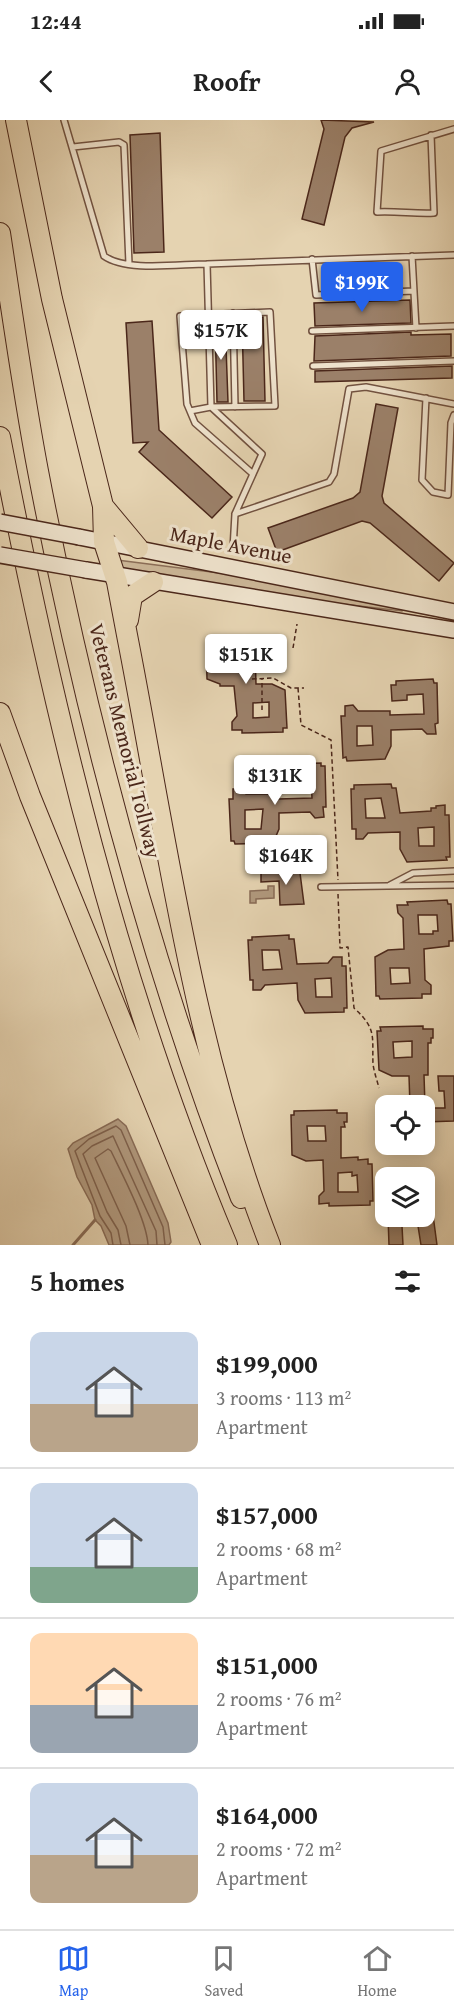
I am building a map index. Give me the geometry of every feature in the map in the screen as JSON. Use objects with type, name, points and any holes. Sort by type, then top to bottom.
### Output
[{"type":"highway","points":[[16,120],[52,298],[103,506],[104,542],[127,635],[193,993],[220,1094],[270,1245]]},
{"type":"highway","name":"Veterans Memorial Tollway","points":[[0,233],[38,470],[93,723],[132,868],[186,1045],[224,1155],[260,1245]]},
{"type":"highway","points":[[0,437],[31,598],[80,805],[172,1106],[227,1245]]},
{"type":"highway","points":[[103,506],[138,548]]},
{"type":"highway","points":[[127,635],[129,604],[132,596],[153,582]]},
{"type":"highway","points":[[0,713],[39,818],[212,1245]]},
{"type":"main road","name":"Maple Avenue","points":[[0,522],[454,612]]},
{"type":"main road","points":[[0,555],[454,630]]},
{"type":"lane","points":[[64,120],[104,256],[113,263],[207,264],[454,255]]},
{"type":"lane","points":[[431,135],[434,213],[376,212],[381,152],[431,135],[454,129]]},
{"type":"lane","points":[[73,147],[119,142],[124,145],[129,264]]},
{"type":"lane","points":[[412,256],[416,328]]},
{"type":"lane","points":[[312,259],[316,295],[414,291]]},
{"type":"lane","points":[[207,264],[211,407],[262,454],[235,514],[233,549]]},
{"type":"lane","points":[[190,411],[211,407],[275,406],[270,312],[180,316],[187,404],[195,423],[252,474]]},
{"type":"lane","points":[[233,313],[235,407]]},
{"type":"lane","points":[[312,331],[454,326]]},
{"type":"lane","points":[[313,366],[454,361]]},
{"type":"lane","points":[[235,514],[329,482],[334,474],[350,388],[366,387],[454,404]]},
{"type":"lane","points":[[426,398],[422,480],[434,492],[448,495],[451,423],[454,415]]},
{"type":"lane","points":[[387,887],[413,873],[454,871]]},
{"type":"lane","points":[[321,887],[454,885]]},
{"type":"path","points":[[293,648],[297,624]]},
{"type":"path","points":[[252,679],[273,678],[291,688],[304,688]]},
{"type":"path","points":[[262,679],[262,710]]},
{"type":"path","points":[[298,688],[301,725],[332,740],[340,948],[348,947],[354,1008],[367,1020],[374,1032],[373,1068],[379,1088]]},
{"type":"shaded area","points":[[117,560],[251,577],[403,607],[402,611],[300,599],[118,570]]},
{"type":"water","points":[[268,886],[274,886],[274,898],[256,899],[256,903],[250,903],[250,891],[268,890]]},
{"type":"water","points":[[118,1119],[126,1126],[168,1223],[171,1242],[169,1245],[109,1245],[101,1226],[95,1220],[92,1205],[77,1177],[68,1149],[73,1143]]},
{"type":"building","points":[[321,120],[374,122],[352,128],[345,137],[324,225],[302,219],[324,129]]},
{"type":"building","points":[[160,133],[164,252],[134,253],[130,135]]},
{"type":"building","points":[[410,300],[411,323],[315,326],[314,303]]},
{"type":"building","points":[[263,317],[265,401],[244,401],[242,318]]},
{"type":"building","points":[[215,319],[225,319],[228,402],[217,402]]},
{"type":"building","points":[[152,321],[159,430],[232,497],[212,518],[139,452],[148,442],[133,443],[126,323]]},
{"type":"building","points":[[411,332],[411,335],[451,334],[451,356],[314,361],[315,336]]},
{"type":"building","points":[[452,366],[452,378],[315,382],[315,371]]},
{"type":"building","points":[[376,404],[398,408],[382,496],[384,503],[454,563],[439,581],[370,523],[362,521],[277,552],[268,528],[353,498],[360,492]]},
{"type":"building","points":[[250,636],[250,640],[260,640],[260,647],[255,653],[256,684],[272,684],[285,690],[287,728],[283,728],[283,732],[242,733],[242,730],[232,730],[232,722],[237,716],[234,686],[220,686],[207,679],[206,641],[209,641],[209,638]],"holes":[[[224,652],[239,652],[240,667],[224,667]],[[269,702],[269,717],[253,718],[253,703]]]},
{"type":"building","points":[[433,679],[434,683],[437,683],[436,734],[427,734],[422,729],[391,730],[391,746],[385,759],[347,761],[346,757],[343,758],[341,716],[345,716],[345,706],[353,705],[358,711],[390,711],[390,715],[424,714],[423,694],[407,695],[407,700],[392,701],[391,685],[396,685],[396,681]],"holes":[[[357,726],[372,726],[373,745],[357,746]]]},
{"type":"building","points":[[321,763],[321,766],[325,766],[326,807],[323,807],[324,817],[315,818],[310,812],[279,813],[279,829],[273,843],[235,844],[231,841],[229,799],[233,799],[233,789],[241,789],[246,794],[278,794],[278,799],[312,798],[311,778],[295,778],[295,784],[279,784],[279,768],[284,768],[284,764]],"holes":[[[263,809],[261,829],[245,829],[245,810]]]},
{"type":"building","points":[[391,784],[392,788],[396,788],[400,813],[431,811],[431,808],[445,805],[445,815],[449,815],[450,857],[446,857],[447,860],[407,862],[400,849],[400,832],[368,833],[363,839],[356,839],[356,829],[352,829],[351,789],[354,789],[354,785]],"holes":[[[381,798],[385,818],[366,818],[365,799]],[[434,827],[434,846],[419,846],[418,828]]]},
{"type":"building","points":[[290,870],[290,873],[300,873],[304,904],[280,905],[279,881],[261,882],[261,871]]},
{"type":"building","points":[[447,900],[448,904],[451,904],[453,941],[449,941],[449,946],[424,949],[425,980],[431,985],[431,994],[422,994],[422,998],[380,999],[376,996],[375,957],[388,950],[404,949],[403,918],[398,913],[397,905],[408,905],[407,902]],"holes":[[[418,915],[437,915],[438,931],[433,931],[433,934],[419,934]],[[390,968],[409,968],[410,983],[391,984]]]},
{"type":"building","points":[[289,935],[289,939],[294,939],[297,964],[328,963],[333,957],[342,957],[342,966],[346,966],[347,1008],[344,1008],[344,1012],[305,1013],[298,1000],[297,983],[265,985],[261,990],[253,990],[253,980],[250,980],[248,940],[252,940],[252,937]],"holes":[[[262,950],[279,950],[282,969],[263,970]],[[331,978],[332,997],[316,997],[315,979]]]},
{"type":"building","points":[[423,1026],[423,1029],[433,1029],[433,1038],[431,1038],[431,1043],[428,1043],[428,1075],[424,1075],[425,1095],[410,1095],[409,1076],[392,1076],[379,1070],[377,1031],[381,1031],[380,1027]],"holes":[[[412,1041],[412,1057],[394,1058],[393,1042]]]},
{"type":"building","points":[[438,1076],[454,1076],[454,1121],[435,1122],[435,1108],[445,1108],[444,1091],[439,1091]]},
{"type":"building","points":[[337,1110],[337,1113],[347,1113],[345,1127],[341,1127],[341,1158],[358,1157],[358,1160],[368,1159],[368,1164],[372,1164],[373,1201],[370,1201],[370,1205],[329,1206],[329,1203],[319,1204],[319,1196],[324,1191],[323,1160],[306,1161],[292,1155],[291,1115],[294,1115],[294,1111]],"holes":[[[307,1126],[325,1126],[326,1141],[308,1141]],[[352,1172],[352,1176],[357,1175],[358,1192],[338,1192],[338,1173]]]},
{"type":"building","points":[[388,1227],[402,1227],[403,1245],[389,1245]]},
{"type":"building","points":[[418,1227],[435,1227],[437,1245],[421,1245]]},
{"type":"waterway","points":[[73,1245],[95,1220]]}]
